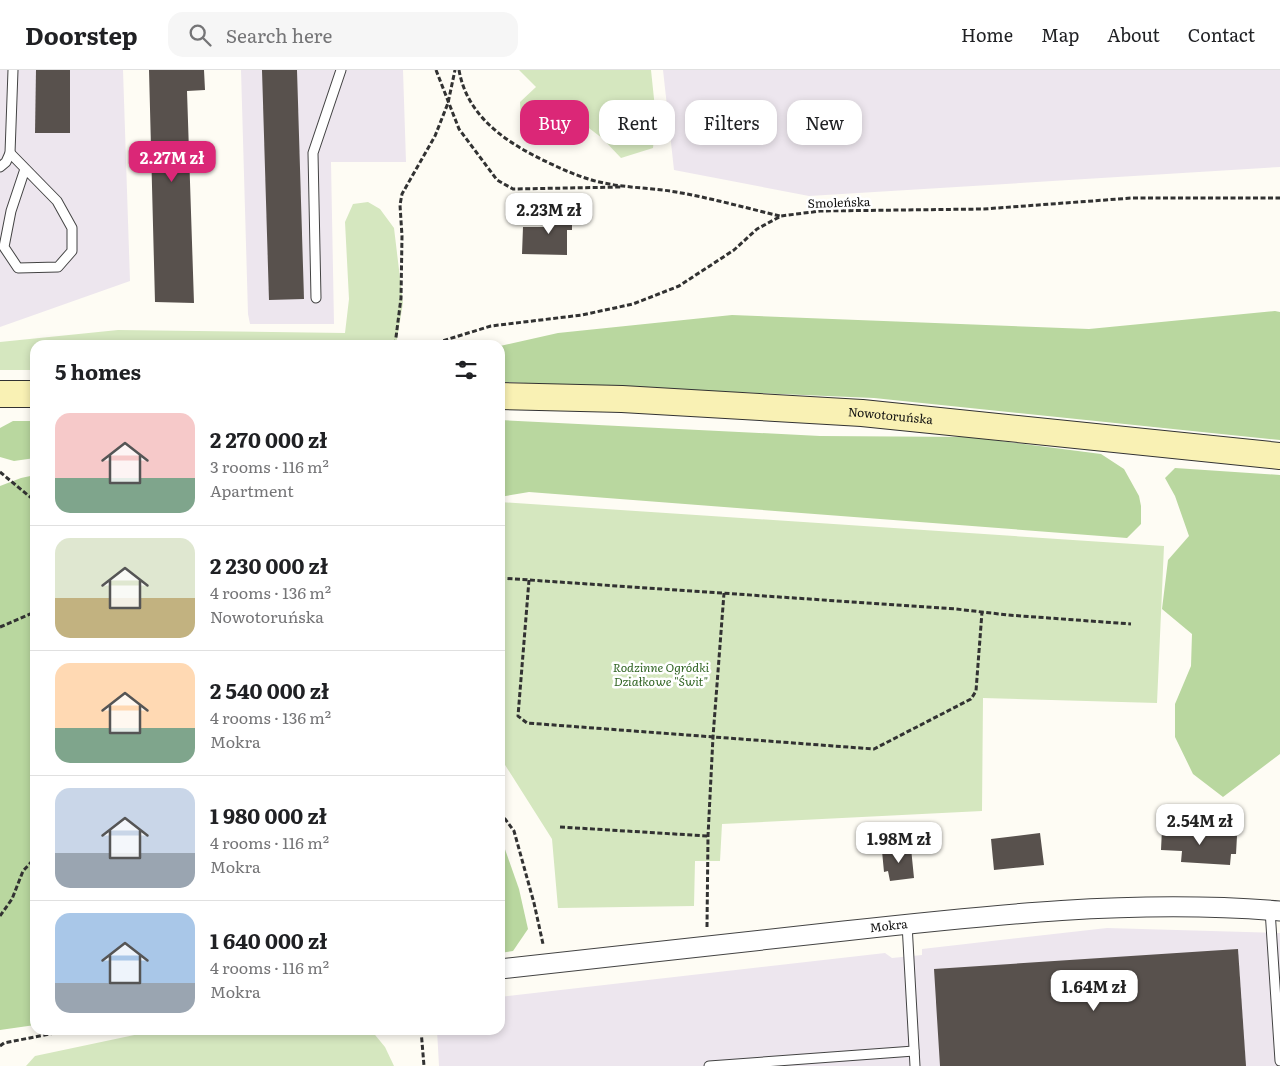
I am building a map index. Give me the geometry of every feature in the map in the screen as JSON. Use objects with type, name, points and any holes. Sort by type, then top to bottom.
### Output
[{"type":"main road","points":[[0,394],[30,394]]},
{"type":"main road","name":"Nowotoruńska","points":[[505,396],[622,399],[862,413],[1280,456]]},
{"type":"street","name":"Mokra","points":[[505,968],[966,917],[1100,908],[1275,910]]},
{"type":"lane","points":[[0,167],[6,162],[10,153],[13,70]]},
{"type":"lane","points":[[316,298],[313,153],[341,70]]},
{"type":"lane","points":[[10,153],[25,168],[57,201],[72,228],[72,251],[58,267],[18,268],[4,247],[11,211],[25,168]]},
{"type":"lane","points":[[1275,910],[1280,1061]]},
{"type":"lane","points":[[907,924],[915,1066]]},
{"type":"lane","points":[[709,1066],[914,1051]]},
{"type":"path","points":[[436,70],[459,129],[497,180],[513,189],[630,187]]},
{"type":"path","points":[[396,340],[401,298],[402,236],[400,205],[402,194],[435,136],[448,103],[455,70]]},
{"type":"path","points":[[459,70],[462,87],[472,106],[493,129],[510,142],[578,177],[630,187],[674,192],[781,216]]},
{"type":"path","name":"Smoleńska","points":[[445,340],[491,326],[582,315],[633,304],[679,286],[734,250],[757,229],[781,216],[820,212],[984,208],[1132,198],[1280,198]]},
{"type":"path","points":[[0,472],[30,496]]},
{"type":"path","points":[[505,578],[1131,624]]},
{"type":"path","points":[[529,580],[518,716],[527,723],[874,749],[971,699],[976,690],[982,612]]},
{"type":"path","points":[[706,946],[708,836],[713,737],[724,593]]},
{"type":"path","points":[[0,627],[30,614]]},
{"type":"path","points":[[505,819],[514,831],[534,903],[548,964]]},
{"type":"path","points":[[560,827],[708,836]]},
{"type":"path","points":[[0,916],[8,905],[24,871],[30,864]]},
{"type":"path","points":[[0,1046],[4,1043],[45,1035]]},
{"type":"path","points":[[421,1035],[424,1066]]},
{"type":"shaded area","points":[[0,70],[123,70],[130,281],[0,327]]},
{"type":"shaded area","points":[[241,70],[403,70],[406,162],[331,162],[334,324],[250,324],[248,314]]},
{"type":"shaded area","points":[[663,70],[1280,70],[1280,167],[809,196],[674,170],[671,145],[675,145],[675,100],[666,100]]},
{"type":"shaded area","points":[[1107,928],[1280,933],[1280,1066],[439,1066],[437,1035],[505,1035],[505,996],[885,953],[892,958],[922,955],[922,949]]},
{"type":"green space","points":[[519,70],[651,70],[654,100],[599,100],[599,136],[589,128],[589,100],[522,100],[536,87]]},
{"type":"green space","points":[[609,145],[653,145],[653,148],[621,158]]},
{"type":"green space","points":[[368,202],[380,209],[394,228],[403,303],[397,340],[30,340],[30,370],[0,370],[0,342],[118,330],[345,333],[349,299],[345,222],[353,204]]},
{"type":"green space","points":[[1280,312],[1280,440],[874,398],[505,382],[505,345],[558,333],[732,315],[1089,329]]},
{"type":"green space","points":[[505,420],[820,436],[970,437],[1101,454],[1124,469],[1139,496],[1141,524],[1127,538],[529,492],[505,496]]},
{"type":"green space","points":[[13,421],[30,421],[30,459],[14,461],[0,457],[0,428]]},
{"type":"green space","points":[[1175,468],[1280,475],[1280,754],[1223,797],[1193,774],[1175,737],[1175,704],[1191,666],[1192,634],[1162,609],[1168,560],[1189,536],[1175,496],[1165,478]]},
{"type":"green space","points":[[30,476],[30,1026],[0,1030],[0,486]]},
{"type":"green space","name":"Rodzinne Ogródki Działkowe \"Świt\"","points":[[505,502],[1164,546],[1157,703],[983,698],[982,811],[722,824],[720,861],[695,861],[694,906],[558,908],[552,839],[505,765]]},
{"type":"green space","points":[[505,849],[519,889],[528,929],[513,951],[505,952]]},
{"type":"green space","points":[[134,1035],[375,1035],[385,1047],[394,1066],[26,1066],[35,1056]]},
{"type":"building","points":[[36,70],[70,70],[70,133],[35,133]]},
{"type":"building","points":[[149,70],[204,70],[205,90],[187,91],[194,303],[155,302]]},
{"type":"building","points":[[262,70],[297,70],[304,299],[269,300]]},
{"type":"building","points":[[552,206],[572,206],[572,230],[567,230],[567,255],[522,254],[523,227],[552,227]]},
{"type":"building","points":[[1162,829],[1232,834],[1232,836],[1237,836],[1236,854],[1231,854],[1230,865],[1181,862],[1182,851],[1161,850]]},
{"type":"building","points":[[1040,833],[1044,865],[994,870],[991,839]]},
{"type":"building","points":[[911,848],[914,878],[890,881],[888,871],[884,872],[882,851]]},
{"type":"building","points":[[1238,949],[1246,1066],[940,1066],[934,969]]}]
